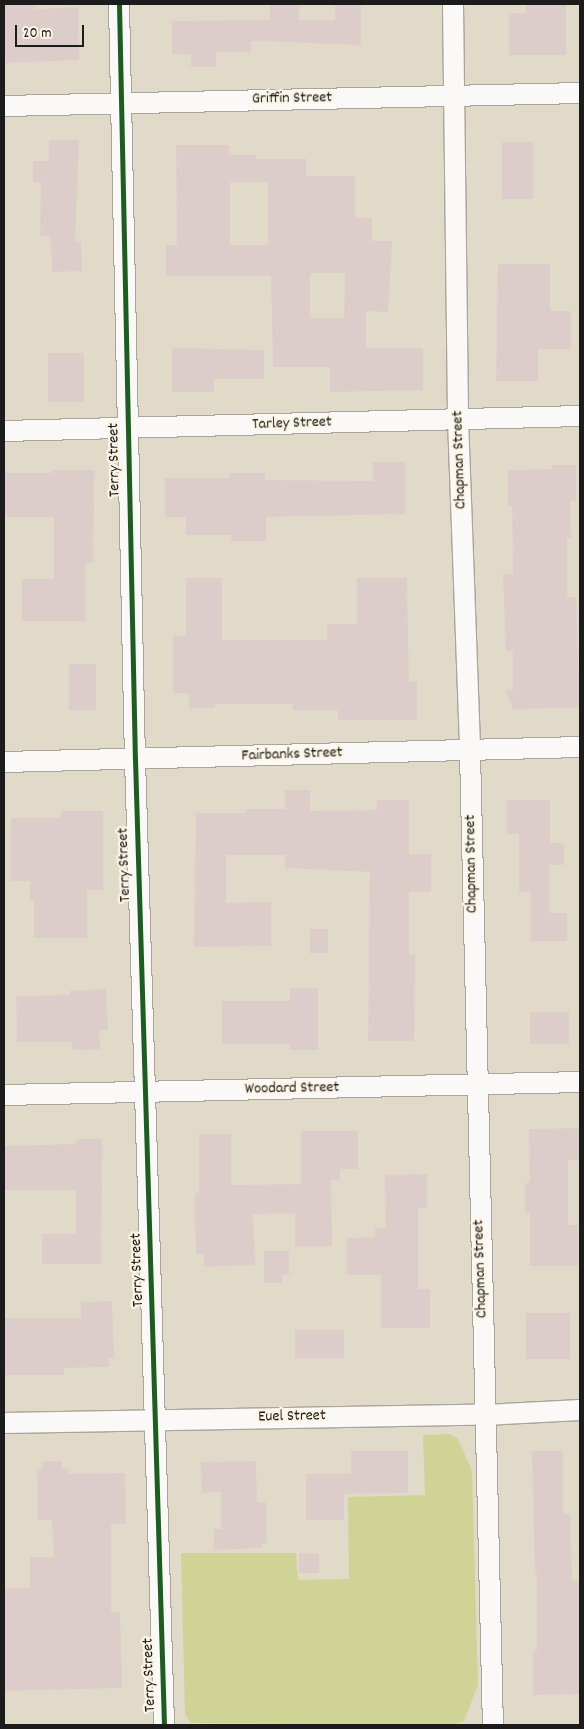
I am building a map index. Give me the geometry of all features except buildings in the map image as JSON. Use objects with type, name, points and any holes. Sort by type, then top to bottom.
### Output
[{"type":"street","name":"Terry Street","points":[[119,4],[135,759],[164,1725]]},
{"type":"street","name":"Chapman Street","points":[[453,4],[458,419],[470,752],[476,1086],[493,1725]]},
{"type":"street","name":"Griffin Street","points":[[4,106],[580,93]]},
{"type":"street","name":"Tarley Street","points":[[4,432],[580,416]]},
{"type":"street","name":"Fairbanks Street","points":[[4,762],[470,752],[580,747]]},
{"type":"street","name":"Woodard Street","points":[[4,1095],[476,1086],[580,1082]]},
{"type":"street","name":"Euel Street","points":[[4,1423],[486,1415],[580,1410]]},
{"type":"green space","points":[[450,1434],[458,1439],[472,1471],[478,1685],[464,1721],[453,1725],[191,1723],[185,1715],[181,1553],[296,1553],[298,1580],[349,1579],[348,1497],[425,1495],[423,1435]]},
{"type":"cycle path","points":[[119,4],[135,759],[164,1725]]}]
